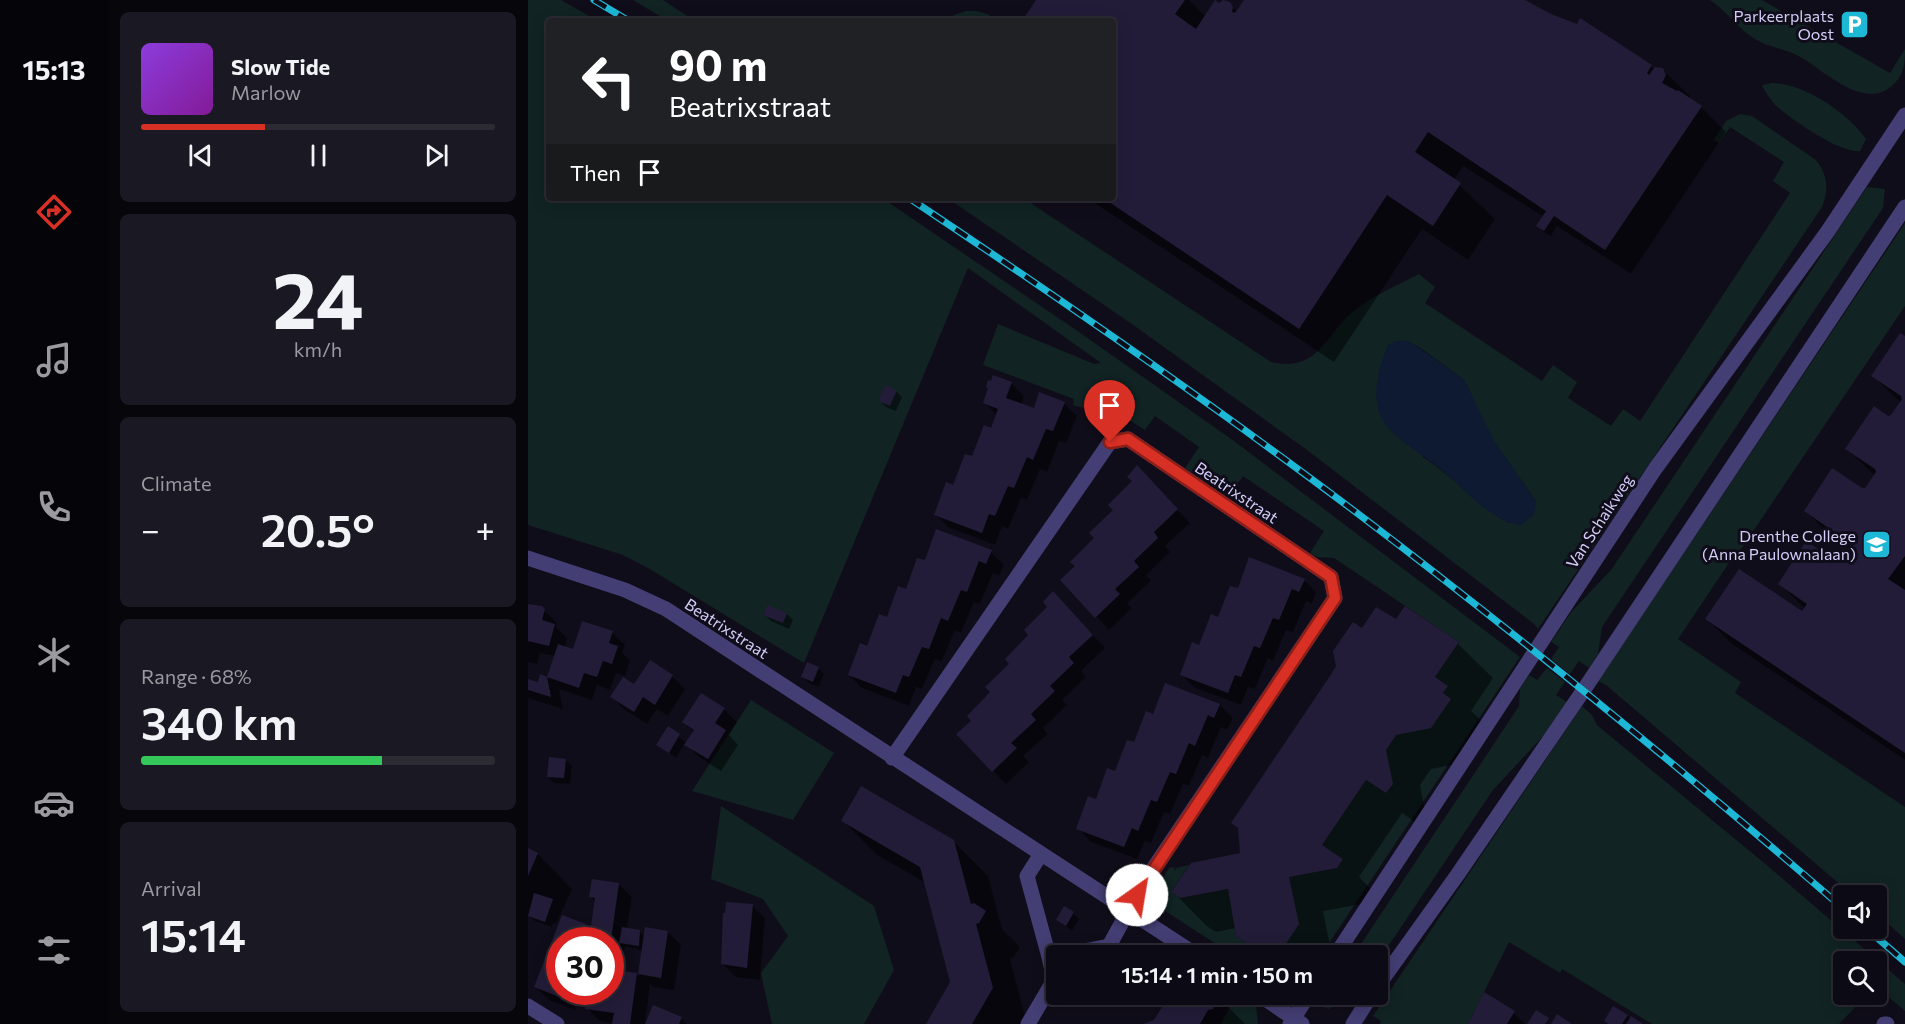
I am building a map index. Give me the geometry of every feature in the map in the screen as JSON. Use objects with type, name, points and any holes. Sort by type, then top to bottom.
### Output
[{"type":"street","name":"Van Schaikweg","points":[[1342,945],[1655,469],[1828,231],[1905,115]]},
{"type":"street","points":[[1388,972],[1577,700],[1905,207]]},
{"type":"street","name":"Beatrixstraat","points":[[892,758],[1110,442],[1128,439],[1331,577],[1335,598],[1143,884],[1110,945]]},
{"type":"street","name":"Beatrixstraat","points":[[528,558],[625,590],[666,609],[1182,945]]},
{"type":"street","points":[[1041,855],[1027,876],[1050,945]]},
{"type":"street","points":[[1028,1024],[1046,992]]},
{"type":"street","points":[[1273,1005],[1295,1022],[1304,1005]]},
{"type":"street","points":[[1353,1024],[1365,1005]]},
{"type":"street","points":[[528,1006],[557,1024]]},
{"type":"shaded area","points":[[528,0],[561,0],[593,18],[546,18],[546,201],[886,201],[1234,441],[1520,657],[1328,945],[1275,945],[1298,924],[1289,877],[1337,868],[1343,859],[1322,845],[1366,780],[1386,793],[1392,785],[1384,737],[1450,699],[1443,693],[1448,686],[1435,677],[1459,642],[1334,558],[1317,557],[1310,553],[1324,531],[1243,476],[1228,497],[1185,468],[1199,447],[1155,416],[1145,430],[1112,409],[1108,415],[1073,405],[1074,399],[983,365],[998,324],[1094,364],[1101,363],[968,268],[804,663],[623,555],[528,525]]},
{"type":"shaded area","points":[[633,0],[663,0],[690,18],[663,18]]},
{"type":"shaded area","points":[[1710,0],[1762,0],[1890,73],[1905,49],[1903,69],[1896,82],[1881,92],[1870,94],[1858,92],[1834,80],[1797,55],[1755,39]]},
{"type":"shaded area","points":[[976,11],[990,15],[988,18],[951,18],[954,15]]},
{"type":"shaded area","points":[[1772,83],[1798,88],[1837,110],[1866,139],[1860,151],[1841,147],[1829,141],[1782,111],[1773,103],[1762,85]]},
{"type":"shaded area","points":[[1740,114],[1752,116],[1816,160],[1823,171],[1826,183],[1826,195],[1822,207],[1538,629],[1307,450],[1129,322],[951,201],[1028,201],[1271,362],[1287,364],[1300,362],[1310,357],[1355,310],[1419,274],[1435,287],[1425,303],[1542,381],[1553,365],[1577,382],[1568,398],[1611,426],[1623,409],[1640,421],[1790,193],[1773,181],[1784,162],[1730,127],[1719,143],[1714,140],[1726,121]],"holes":[[[1407,341],[1422,349],[1464,380],[1493,441],[1536,501],[1509,523],[1423,457]]]},
{"type":"shaded area","points":[[1867,187],[1885,189],[1883,208],[1602,627],[1598,654],[1589,668],[1579,661],[1570,674],[1551,659],[1559,647],[1551,642],[1572,611],[1611,570]]},
{"type":"shaded area","points":[[1905,223],[1905,306],[1678,639],[1741,682],[1735,693],[1905,807],[1905,939],[1887,923],[1887,885],[1841,885],[1606,685],[1598,681]]},
{"type":"shaded area","points":[[1547,668],[1565,682],[1556,695],[1567,702],[1546,733],[1493,790],[1388,947],[1360,945],[1519,706],[1520,689],[1529,675],[1537,680]]},
{"type":"shaded area","points":[[751,700],[834,753],[793,820],[692,791]]},
{"type":"shaded area","points":[[1582,706],[1592,715],[1597,725],[1833,922],[1833,939],[1853,939],[1867,951],[1833,951],[1833,1005],[1857,1005],[1839,1024],[1652,1024],[1562,969],[1560,973],[1509,942],[1468,1024],[1380,1024],[1381,1021],[1373,1016],[1380,1005],[1388,1005],[1388,994]]},
{"type":"shaded area","points":[[721,806],[874,906],[894,970],[864,1024],[772,1024],[761,973],[788,936],[763,899],[711,879]]},
{"type":"shaded area","points":[[1189,865],[1171,892],[1180,898],[1228,889],[1236,936],[1250,945],[1218,945],[1159,907],[1163,900],[1153,894],[1169,868],[1174,867],[1175,871],[1176,868]]},
{"type":"shaded area","points":[[1887,969],[1905,984],[1905,1011],[1887,996]]},
{"type":"shaded area","points":[[1231,1005],[1256,1006],[1258,1024],[1221,1024]]},
{"type":"shaded area","points":[[1322,1005],[1336,1005],[1329,1009]]},
{"type":"water","points":[[1396,341],[1407,341],[1421,349],[1464,380],[1494,441],[1536,501],[1534,515],[1521,525],[1499,518],[1485,509],[1385,424],[1378,408],[1377,381],[1388,345]]},
{"type":"building","points":[[1036,0],[1185,0],[1175,14],[1196,29],[1215,0],[1219,3],[1223,0],[1230,2],[1233,7],[1232,12],[1235,13],[1244,0],[1525,0],[1551,14],[1577,24],[1580,18],[1652,65],[1647,73],[1649,75],[1655,67],[1663,68],[1666,75],[1662,83],[1678,90],[1702,106],[1605,250],[1554,216],[1544,231],[1536,226],[1546,211],[1428,132],[1415,152],[1461,183],[1433,226],[1387,195],[1299,329],[1107,201],[1116,201],[1116,18],[1024,18]]},
{"type":"building","name":"Drenthe College (Anna Paulownalaan)","points":[[1900,333],[1905,336],[1905,556],[1888,579],[1905,590],[1905,753],[1705,619],[1739,569],[1802,611],[1807,604],[1778,584],[1806,541],[1837,561],[1850,545],[1849,542],[1804,511],[1832,468],[1862,488],[1865,488],[1876,472],[1875,469],[1845,449],[1874,406],[1888,416],[1902,399],[1901,396],[1871,376]]},
{"type":"building","points":[[993,375],[1012,382],[1006,398],[1034,408],[1039,392],[1065,402],[1053,431],[1046,429],[1033,460],[1027,457],[1014,488],[1008,486],[995,516],[989,514],[982,533],[934,515],[946,482],[953,485],[965,454],[972,456],[984,425],[991,428],[998,409],[983,403],[988,380],[991,381]]},
{"type":"building","points":[[885,385],[897,390],[890,406],[878,401]]},
{"type":"building","points":[[1137,465],[1178,509],[1154,532],[1158,538],[1134,561],[1139,567],[1115,589],[1120,594],[1095,618],[1060,580],[1075,566],[1070,562],[1094,538],[1089,533],[1113,510],[1108,505],[1132,481],[1127,477]]},
{"type":"building","points":[[936,529],[992,550],[986,564],[979,561],[967,592],[961,590],[948,621],[941,618],[929,649],[922,647],[909,677],[903,675],[896,693],[848,675],[860,643],[867,646],[879,614],[887,617],[898,586],[906,589],[917,558],[925,560]]},
{"type":"building","points":[[1249,557],[1305,579],[1299,592],[1292,589],[1279,620],[1273,618],[1260,648],[1254,646],[1241,677],[1235,675],[1228,693],[1180,675],[1192,642],[1199,645],[1211,614],[1218,617],[1230,586],[1238,588]]},
{"type":"building","points":[[1053,591],[1093,635],[1069,657],[1074,663],[1050,686],[1055,691],[1031,714],[1036,720],[1011,743],[1017,748],[992,772],[956,734],[971,721],[967,716],[990,692],[985,687],[1009,664],[1005,659],[1028,635],[1024,630],[1047,607],[1043,602]]},
{"type":"building","points":[[528,604],[542,606],[545,609],[542,620],[555,624],[549,646],[528,641]]},
{"type":"building","points":[[767,605],[787,613],[783,623],[763,615]]},
{"type":"building","points":[[1405,606],[1459,642],[1435,677],[1448,686],[1443,693],[1451,699],[1431,728],[1396,735],[1386,750],[1393,784],[1386,793],[1366,780],[1322,845],[1343,859],[1337,868],[1289,877],[1299,924],[1285,945],[1249,945],[1236,936],[1228,889],[1180,898],[1171,892],[1191,863],[1240,853],[1238,828],[1231,823],[1332,673],[1336,666],[1333,651],[1353,622],[1362,628],[1376,607],[1396,619]]},
{"type":"building","points":[[582,621],[613,631],[609,643],[618,646],[612,664],[603,661],[597,677],[584,673],[579,688],[547,677],[558,644],[573,649]]},
{"type":"building","points":[[650,660],[673,675],[655,705],[643,697],[634,712],[610,697],[623,677],[634,684]]},
{"type":"building","points":[[807,662],[819,667],[813,682],[801,677]]},
{"type":"building","points":[[540,674],[547,677],[551,697],[528,690],[528,679],[538,682]]},
{"type":"building","points":[[1165,683],[1220,704],[1214,718],[1208,715],[1195,746],[1189,743],[1176,774],[1170,772],[1157,802],[1151,800],[1138,831],[1132,828],[1124,847],[1076,829],[1088,796],[1096,799],[1107,768],[1115,771],[1127,740],[1134,742],[1146,711],[1153,714]]},
{"type":"building","points":[[701,693],[725,708],[715,723],[726,730],[708,759],[684,745],[694,730],[682,722]]},
{"type":"building","points":[[668,726],[680,734],[669,753],[656,745]]},
{"type":"building","points":[[549,757],[566,759],[564,778],[547,777]]},
{"type":"building","points":[[861,786],[954,840],[971,904],[974,903],[986,911],[976,924],[993,988],[972,1024],[926,1024],[950,982],[920,867],[841,821]]},
{"type":"building","points":[[528,848],[538,853],[528,876]]},
{"type":"building","points":[[592,879],[619,883],[613,927],[591,927],[595,898],[589,897]]},
{"type":"building","points":[[534,893],[553,899],[545,922],[528,916]]},
{"type":"building","points":[[726,902],[753,904],[747,968],[721,964],[723,913],[725,913]]},
{"type":"building","points":[[1064,906],[1074,912],[1066,926],[1056,920]]},
{"type":"building","points":[[562,915],[586,924],[585,927],[557,927]]},
{"type":"building","points":[[624,927],[640,930],[639,946],[624,944]]},
{"type":"building","points":[[645,927],[668,931],[661,978],[638,974]]},
{"type":"building","points":[[546,956],[546,992],[534,987]]},
{"type":"building","points":[[624,971],[637,973],[630,1024],[612,1024],[614,1013],[585,1009],[586,1005],[624,1005]]},
{"type":"building","points":[[1484,992],[1515,1011],[1507,1024],[1468,1024]]},
{"type":"building","points":[[653,1005],[682,1017],[679,1024],[645,1024]]},
{"type":"building","points":[[1163,1005],[1215,1005],[1213,1009],[1208,1010],[1200,1024],[1143,1024],[1154,1020]]},
{"type":"building","points":[[1613,1006],[1628,1015],[1622,1024],[1609,1024],[1604,1021]]},
{"type":"building","points":[[1536,1010],[1549,1018],[1545,1024],[1527,1024]]},
{"type":"building","points":[[1557,1014],[1572,1024],[1551,1024]]},
{"type":"building","points":[[1631,1016],[1643,1024],[1626,1024]]},
{"type":"railway","points":[[594,0],[624,18]]},
{"type":"railway","points":[[913,201],[1244,429],[1353,510],[1602,705],[1833,900]]},
{"type":"railway","points":[[1879,939],[1905,962]]},
{"type":"place","name":"Parkeerplaats Oost","points":[[1855,24]]},
{"type":"place","name":"Drenthe College (Anna Paulownalaan)","points":[[1877,544]]},
{"type":"route","points":[[1110,442],[1128,439],[1331,577],[1335,598],[1137,895]]}]
